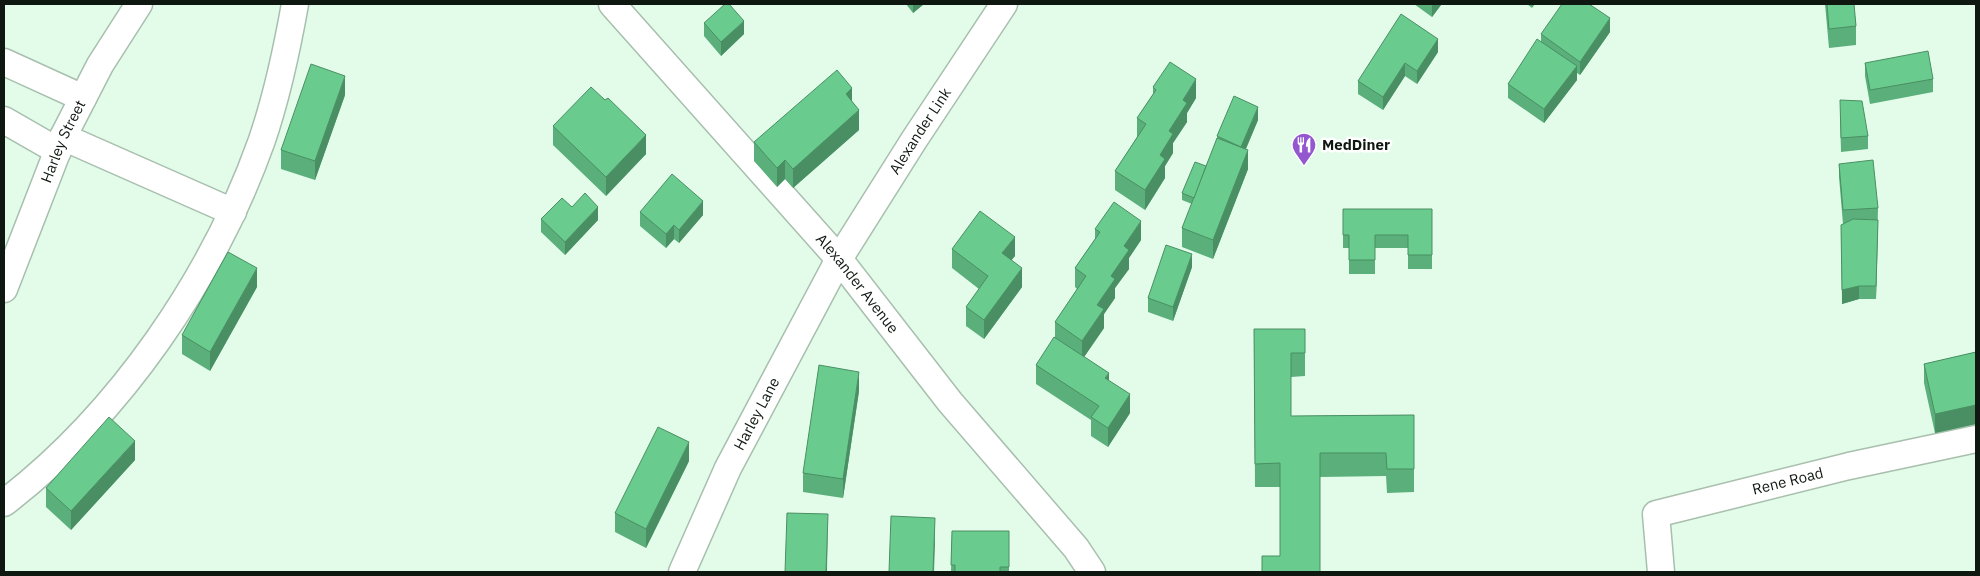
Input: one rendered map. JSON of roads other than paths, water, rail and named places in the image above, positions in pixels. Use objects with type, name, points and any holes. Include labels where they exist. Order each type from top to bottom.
[{"type":"street","name":"Harley Street","points":[[4,289],[61,144],[100,65],[139,4]]},
{"type":"street","points":[[4,503],[62,455],[110,402],[149,352],[195,282],[233,212],[262,139],[286,51],[295,4]]},
{"type":"street","name":"Alexander Avenue","points":[[612,4],[839,259],[950,402],[1076,548],[1092,572]]},
{"type":"street","name":"Alexander Link","points":[[839,259],[914,140],[1004,4]]},
{"type":"street","points":[[4,62],[83,98]]},
{"type":"street","points":[[4,120],[233,212]]},
{"type":"street","name":"Harley Lane","points":[[682,572],[728,468],[839,259]]},
{"type":"street","name":"Rene Road","points":[[1660,572],[1656,514],[1849,466],[1976,438]]},
{"type":"place","name":"MedDiner","points":[[1304,166]]}]
